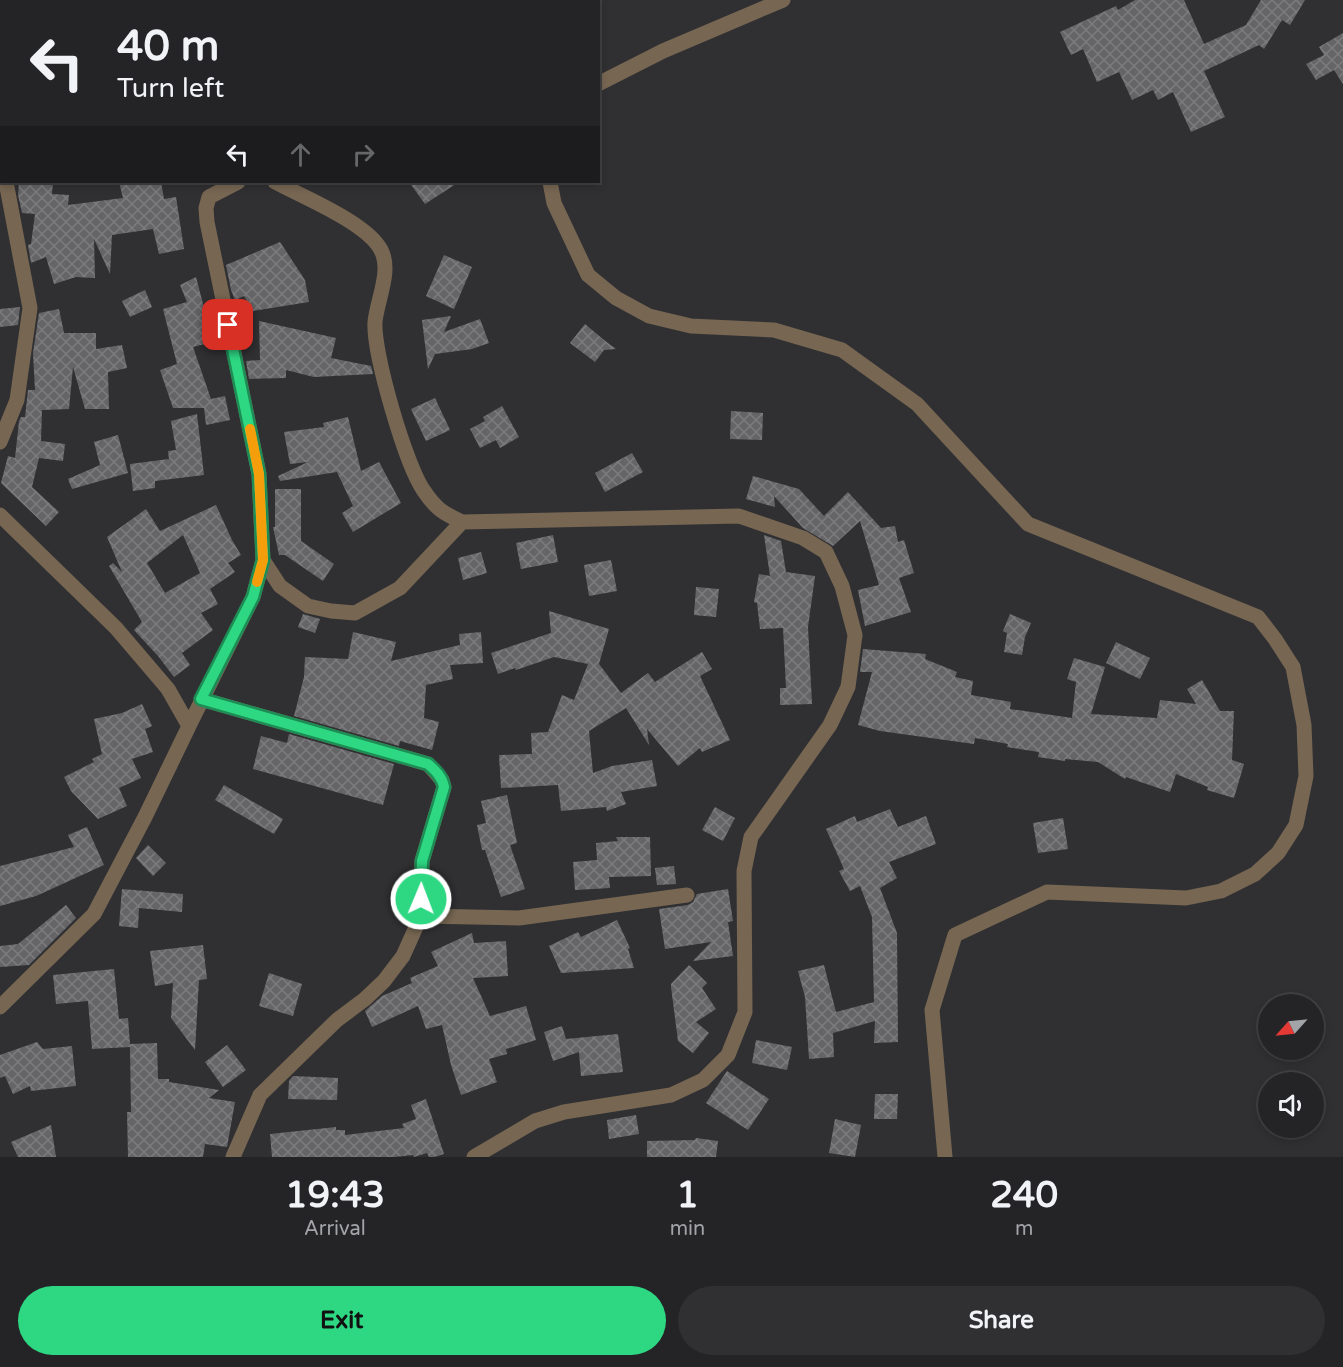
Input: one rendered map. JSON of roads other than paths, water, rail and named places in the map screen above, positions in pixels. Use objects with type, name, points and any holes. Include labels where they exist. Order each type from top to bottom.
[{"type":"street","points":[[600,83],[663,51],[783,0]]},
{"type":"street","points":[[0,442],[17,400],[30,308],[6,183]]},
{"type":"street","points":[[0,1007],[94,914],[145,817],[253,597],[263,560],[259,474],[206,208],[209,197],[236,183]]},
{"type":"street","points":[[277,183],[364,230],[382,251],[385,270],[375,322],[377,352],[402,442],[422,490],[440,512],[462,522],[739,516],[803,538],[826,552],[842,586],[855,634],[848,687],[830,725],[751,837],[744,871],[745,1012],[728,1055],[703,1080],[670,1095],[564,1112],[535,1121],[474,1157]]},
{"type":"street","points":[[550,183],[554,203],[588,275],[616,298],[649,316],[691,327],[774,330],[842,350],[917,404],[1028,524],[1258,618],[1293,667],[1304,725],[1306,776],[1296,825],[1278,853],[1255,874],[1221,891],[1186,898],[1047,892],[955,935],[932,1010],[945,1157]]},
{"type":"street","points":[[0,515],[116,628],[168,688],[189,726]]},
{"type":"street","points":[[263,560],[280,586],[308,606],[355,613],[400,588],[462,522]]},
{"type":"street","points":[[201,699],[428,764],[436,771],[444,787],[422,861],[421,916],[403,956],[384,981],[337,1020],[260,1095],[232,1157]]},
{"type":"street","points":[[421,916],[519,918],[687,895]]}]
